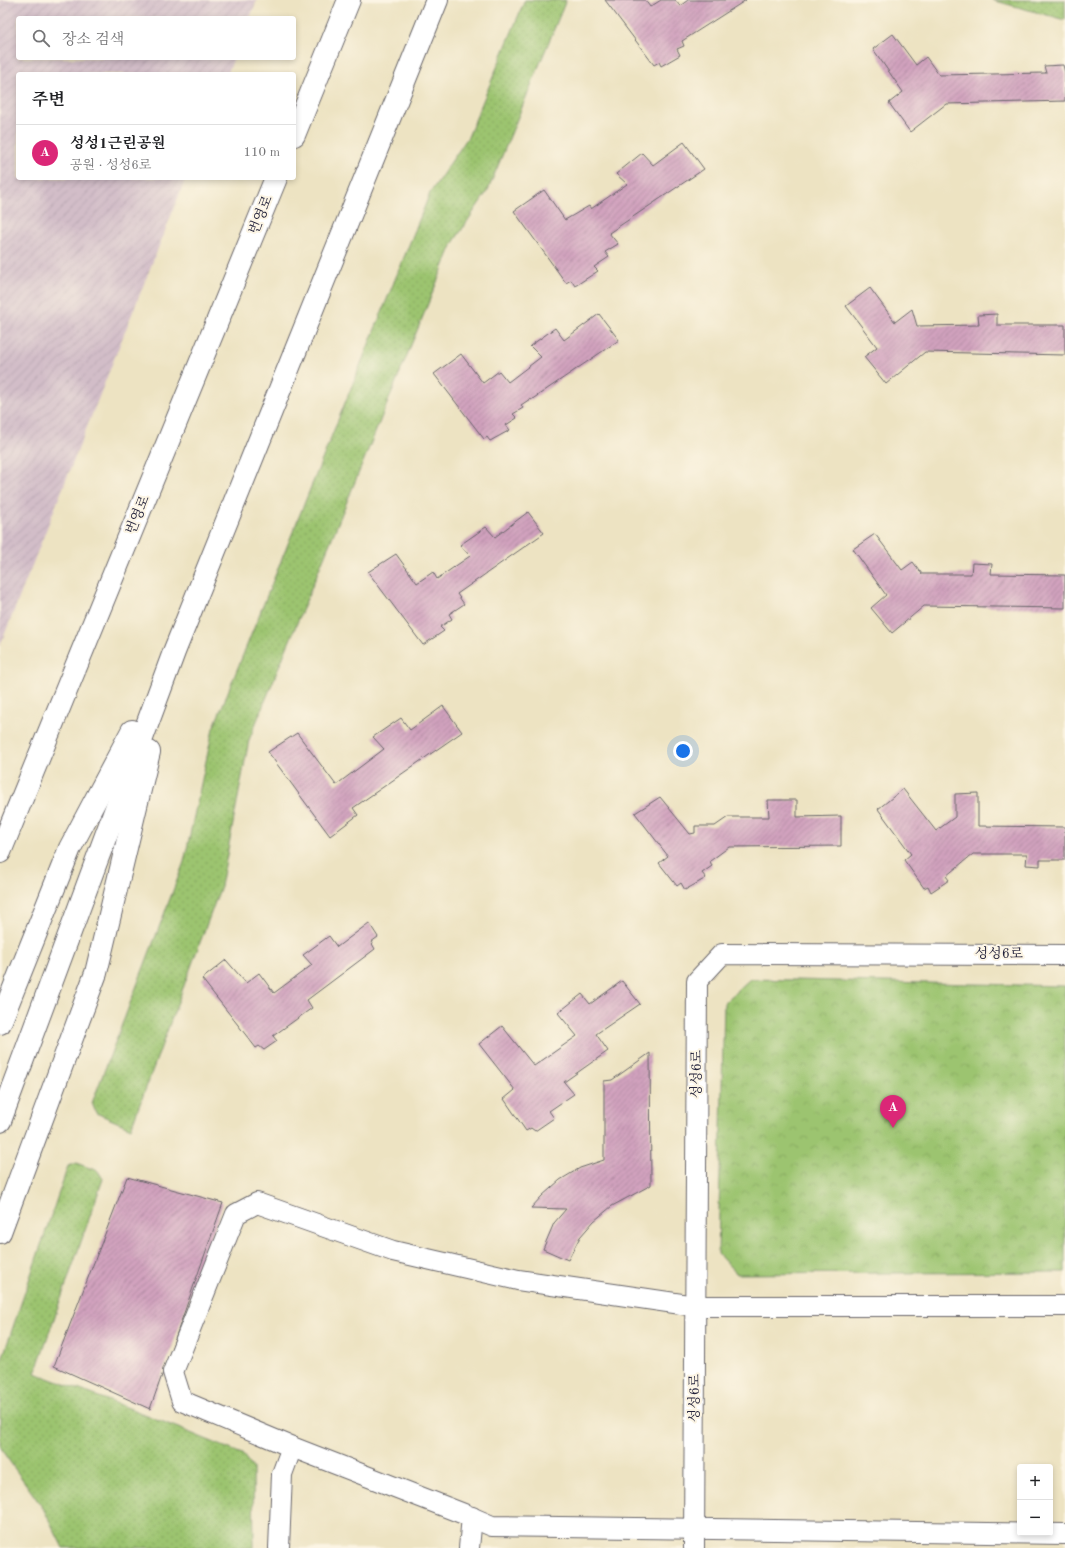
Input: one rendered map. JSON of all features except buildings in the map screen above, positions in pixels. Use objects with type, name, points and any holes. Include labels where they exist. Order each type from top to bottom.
[{"type":"main road","points":[[296,130],[349,0]]},
{"type":"main road","points":[[0,1121],[174,652],[437,0]]},
{"type":"main road","name":"번영로","points":[[0,852],[275,180]]},
{"type":"main road","points":[[0,1022],[70,848],[174,652]]},
{"type":"main road","points":[[0,1232],[96,973],[174,652]]},
{"type":"street","name":"성성6로","points":[[694,1548],[697,981],[722,954],[1065,954]]},
{"type":"street","points":[[1065,1306],[695,1306],[518,1280],[393,1252],[257,1203],[236,1214],[173,1372],[182,1401],[292,1447],[492,1526],[1065,1534]]},
{"type":"street","points":[[279,1548],[282,1474],[292,1447]]},
{"type":"street","points":[[469,1548],[472,1518]]},
{"type":"shaded area","points":[[0,0],[257,0],[251,16],[16,16],[16,60],[233,60],[228,72],[16,72],[16,180],[185,180],[0,646]]},
{"type":"green space","points":[[525,0],[566,0],[488,190],[453,243],[249,740],[221,886],[131,1128],[96,1113],[92,1103],[184,862],[213,729],[430,193],[468,137]]},
{"type":"green space","points":[[992,0],[1065,0],[1065,20]]},
{"type":"green space","points":[[750,979],[1065,986],[1065,1272],[737,1274],[718,1254],[724,1003]]},
{"type":"green space","points":[[76,1163],[98,1171],[103,1179],[35,1373],[134,1410],[242,1454],[253,1468],[254,1548],[63,1548],[43,1508],[0,1448],[0,1365],[68,1166]]},
{"type":"place","name":"성성1근린공원","points":[[893,1128]]}]
